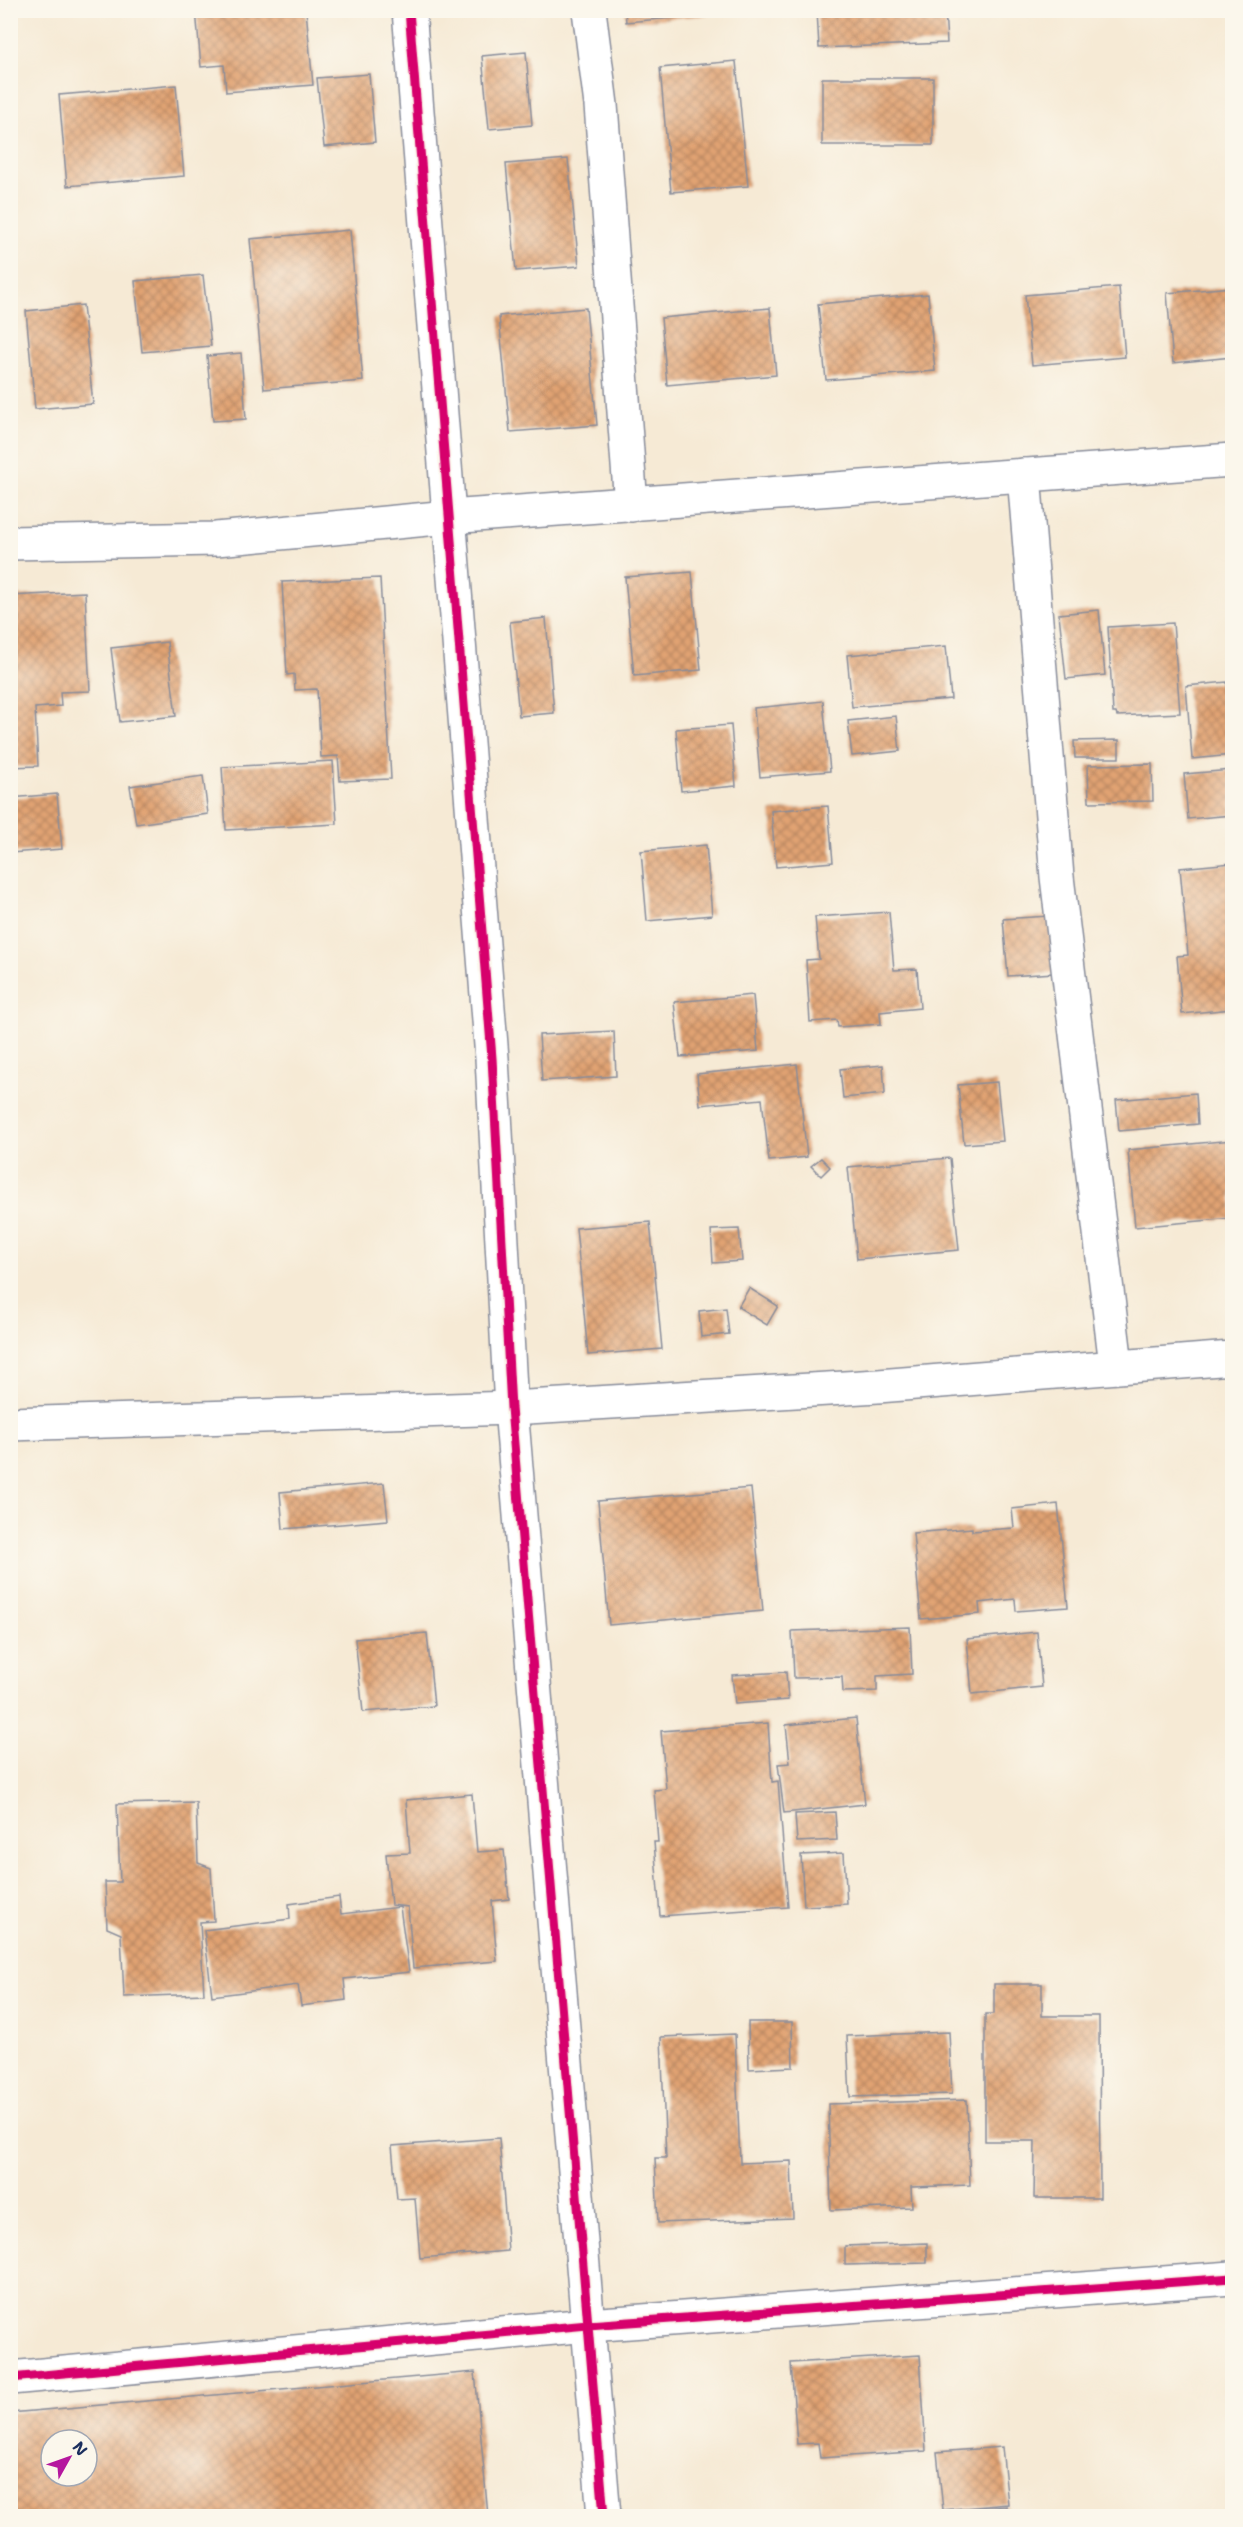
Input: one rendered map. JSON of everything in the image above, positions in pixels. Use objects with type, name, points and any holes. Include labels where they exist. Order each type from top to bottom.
[{"type":"street","points":[[409,10],[492,1058],[511,1408],[604,2517]]},
{"type":"street","points":[[589,10],[601,105],[631,505]]},
{"type":"street","points":[[10,543],[216,539],[448,517],[1233,460]]},
{"type":"street","points":[[1024,475],[1057,877],[1116,1365]]},
{"type":"street","points":[[10,1424],[511,1408],[878,1386],[1116,1365],[1233,1358]]},
{"type":"street","points":[[10,2378],[588,2325],[1233,2278]]},
{"type":"building","points":[[196,10],[306,10],[313,85],[226,92],[224,65],[201,67]]},
{"type":"building","points":[[625,10],[706,10],[707,15],[626,22]]},
{"type":"building","points":[[817,10],[945,10],[947,43],[819,48]]},
{"type":"building","points":[[526,52],[532,125],[489,129],[482,56]]},
{"type":"building","points":[[736,61],[748,186],[671,192],[660,68]]},
{"type":"building","points":[[369,74],[375,142],[324,147],[317,78]]},
{"type":"building","points":[[822,78],[933,78],[933,145],[822,145]]},
{"type":"building","points":[[176,85],[184,176],[67,186],[59,95]]},
{"type":"building","points":[[568,159],[579,266],[516,271],[506,164]]},
{"type":"building","points":[[350,230],[363,381],[264,389],[250,239]]},
{"type":"building","points":[[203,275],[211,346],[142,352],[135,281]]},
{"type":"building","points":[[1119,287],[1125,357],[1032,365],[1025,295]]},
{"type":"building","points":[[1232,287],[1232,357],[1173,363],[1167,293]]},
{"type":"building","points":[[928,294],[935,371],[826,380],[818,304]]},
{"type":"building","points":[[83,305],[93,404],[35,409],[26,311]]},
{"type":"building","points":[[586,308],[597,425],[510,432],[499,316]]},
{"type":"building","points":[[770,308],[776,375],[667,385],[661,318]]},
{"type":"building","points":[[241,353],[246,419],[213,421],[207,356]]},
{"type":"building","points":[[692,572],[701,670],[634,676],[625,577]]},
{"type":"building","points":[[380,578],[391,779],[340,781],[338,756],[321,757],[317,689],[295,690],[294,674],[287,675],[282,582]]},
{"type":"building","points":[[85,592],[90,691],[60,692],[61,706],[35,708],[38,766],[10,767],[10,596]]},
{"type":"building","points":[[1099,610],[1105,675],[1066,679],[1059,614]]},
{"type":"building","points":[[546,618],[554,713],[519,716],[510,622]]},
{"type":"building","points":[[1173,623],[1180,713],[1117,716],[1113,713],[1108,627]]},
{"type":"building","points":[[167,642],[176,716],[120,722],[111,648]]},
{"type":"building","points":[[946,646],[951,699],[852,707],[847,655]]},
{"type":"building","points":[[1227,682],[1232,755],[1192,759],[1186,686]]},
{"type":"building","points":[[823,701],[830,771],[760,777],[754,708]]},
{"type":"building","points":[[896,716],[900,751],[852,756],[848,721]]},
{"type":"building","points":[[731,725],[736,786],[681,791],[676,729]]},
{"type":"building","points":[[1119,740],[1119,758],[1075,758],[1074,741]]},
{"type":"building","points":[[333,761],[337,824],[226,830],[222,767]]},
{"type":"building","points":[[1152,764],[1153,801],[1089,802],[1088,765]]},
{"type":"building","points":[[1232,770],[1232,815],[1188,819],[1184,774]]},
{"type":"building","points":[[203,776],[208,814],[136,824],[130,786]]},
{"type":"building","points":[[57,794],[62,849],[10,853],[10,798]]},
{"type":"building","points":[[828,806],[833,862],[776,867],[771,811]]},
{"type":"building","points":[[706,845],[712,915],[647,921],[641,851]]},
{"type":"building","points":[[1232,863],[1232,1009],[1182,1014],[1177,956],[1188,955],[1180,868]]},
{"type":"building","points":[[889,912],[894,970],[917,969],[920,1008],[880,1012],[881,1024],[838,1027],[837,1020],[810,1022],[806,960],[819,959],[815,917]]},
{"type":"building","points":[[1049,916],[1054,973],[1008,976],[1003,919]]},
{"type":"building","points":[[753,995],[758,1051],[680,1057],[674,1002]]},
{"type":"building","points":[[614,1031],[616,1076],[542,1081],[539,1035]]},
{"type":"building","points":[[797,1064],[807,1157],[769,1161],[762,1099],[700,1105],[697,1074]]},
{"type":"building","points":[[883,1065],[885,1094],[843,1098],[840,1069]]},
{"type":"building","points":[[997,1082],[1003,1141],[964,1144],[958,1085]]},
{"type":"building","points":[[1196,1093],[1198,1124],[1119,1131],[1116,1100]]},
{"type":"building","points":[[1232,1140],[1232,1218],[1135,1227],[1128,1150]]},
{"type":"building","points":[[821,1158],[830,1167],[821,1176],[811,1166]]},
{"type":"building","points":[[950,1158],[959,1250],[857,1259],[848,1167]]},
{"type":"building","points":[[650,1222],[662,1349],[588,1355],[576,1228]]},
{"type":"building","points":[[739,1229],[742,1261],[713,1263],[711,1230]]},
{"type":"building","points":[[749,1288],[778,1306],[767,1325],[738,1307]]},
{"type":"building","points":[[726,1308],[729,1334],[701,1337],[699,1311]]},
{"type":"building","points":[[384,1483],[388,1520],[283,1529],[280,1492]]},
{"type":"building","points":[[751,1488],[763,1611],[609,1625],[598,1501]]},
{"type":"building","points":[[1058,1504],[1068,1607],[1016,1611],[1015,1599],[979,1603],[980,1614],[921,1619],[913,1533],[972,1528],[972,1531],[1014,1528],[1012,1509]]},
{"type":"building","points":[[910,1627],[912,1674],[877,1676],[877,1691],[843,1692],[842,1677],[794,1678],[792,1631]]},
{"type":"building","points":[[1037,1632],[1042,1687],[972,1694],[967,1639]]},
{"type":"building","points":[[427,1633],[434,1706],[363,1712],[355,1639]]},
{"type":"building","points":[[786,1672],[788,1700],[735,1704],[732,1675]]},
{"type":"building","points":[[856,1718],[865,1804],[784,1813],[778,1764],[790,1763],[786,1725]]},
{"type":"building","points":[[768,1723],[772,1782],[778,1781],[788,1907],[660,1916],[654,1842],[658,1842],[654,1790],[666,1789],[661,1731]]},
{"type":"building","points":[[472,1794],[477,1852],[504,1850],[509,1899],[492,1901],[497,1961],[413,1968],[408,1907],[391,1905],[386,1854],[410,1853],[406,1800]]},
{"type":"building","points":[[196,1802],[198,1863],[211,1868],[214,1921],[200,1922],[204,1994],[124,1997],[121,1934],[107,1928],[105,1882],[120,1882],[117,1804]]},
{"type":"building","points":[[835,1812],[837,1840],[797,1842],[795,1814]]},
{"type":"building","points":[[844,1853],[847,1904],[804,1906],[801,1855]]},
{"type":"building","points":[[339,1897],[341,1914],[400,1907],[409,1972],[344,1979],[346,2000],[301,2006],[298,1985],[212,1996],[204,1930],[290,1919],[289,1904]]},
{"type":"building","points":[[994,1984],[1042,1984],[1042,2016],[1099,2016],[1100,2198],[1034,2198],[1035,2141],[985,2141],[985,2014],[994,2014]]},
{"type":"building","points":[[748,2022],[792,2022],[793,2067],[749,2069]]},
{"type":"building","points":[[949,2032],[952,2094],[850,2097],[847,2036]]},
{"type":"building","points":[[735,2034],[740,2163],[791,2161],[793,2218],[658,2223],[655,2158],[666,2158],[661,2037]]},
{"type":"building","points":[[967,2100],[970,2185],[911,2187],[912,2207],[831,2210],[828,2104]]},
{"type":"building","points":[[499,2138],[508,2251],[420,2258],[415,2198],[397,2199],[392,2146]]},
{"type":"building","points":[[927,2243],[927,2263],[845,2265],[845,2246]]},
{"type":"building","points":[[920,2355],[926,2451],[820,2458],[818,2443],[797,2444],[791,2363]]},
{"type":"building","points":[[475,2372],[488,2516],[10,2516],[10,2413]]},
{"type":"building","points":[[1002,2447],[1008,2504],[943,2510],[937,2452]]},
{"type":"building","points":[[1007,2506],[1008,2516],[941,2516],[941,2512]]},
{"type":"cycle path","points":[[409,10],[492,1058],[511,1408],[604,2516]]},
{"type":"cycle path","points":[[10,2378],[588,2325],[1232,2278]]}]
